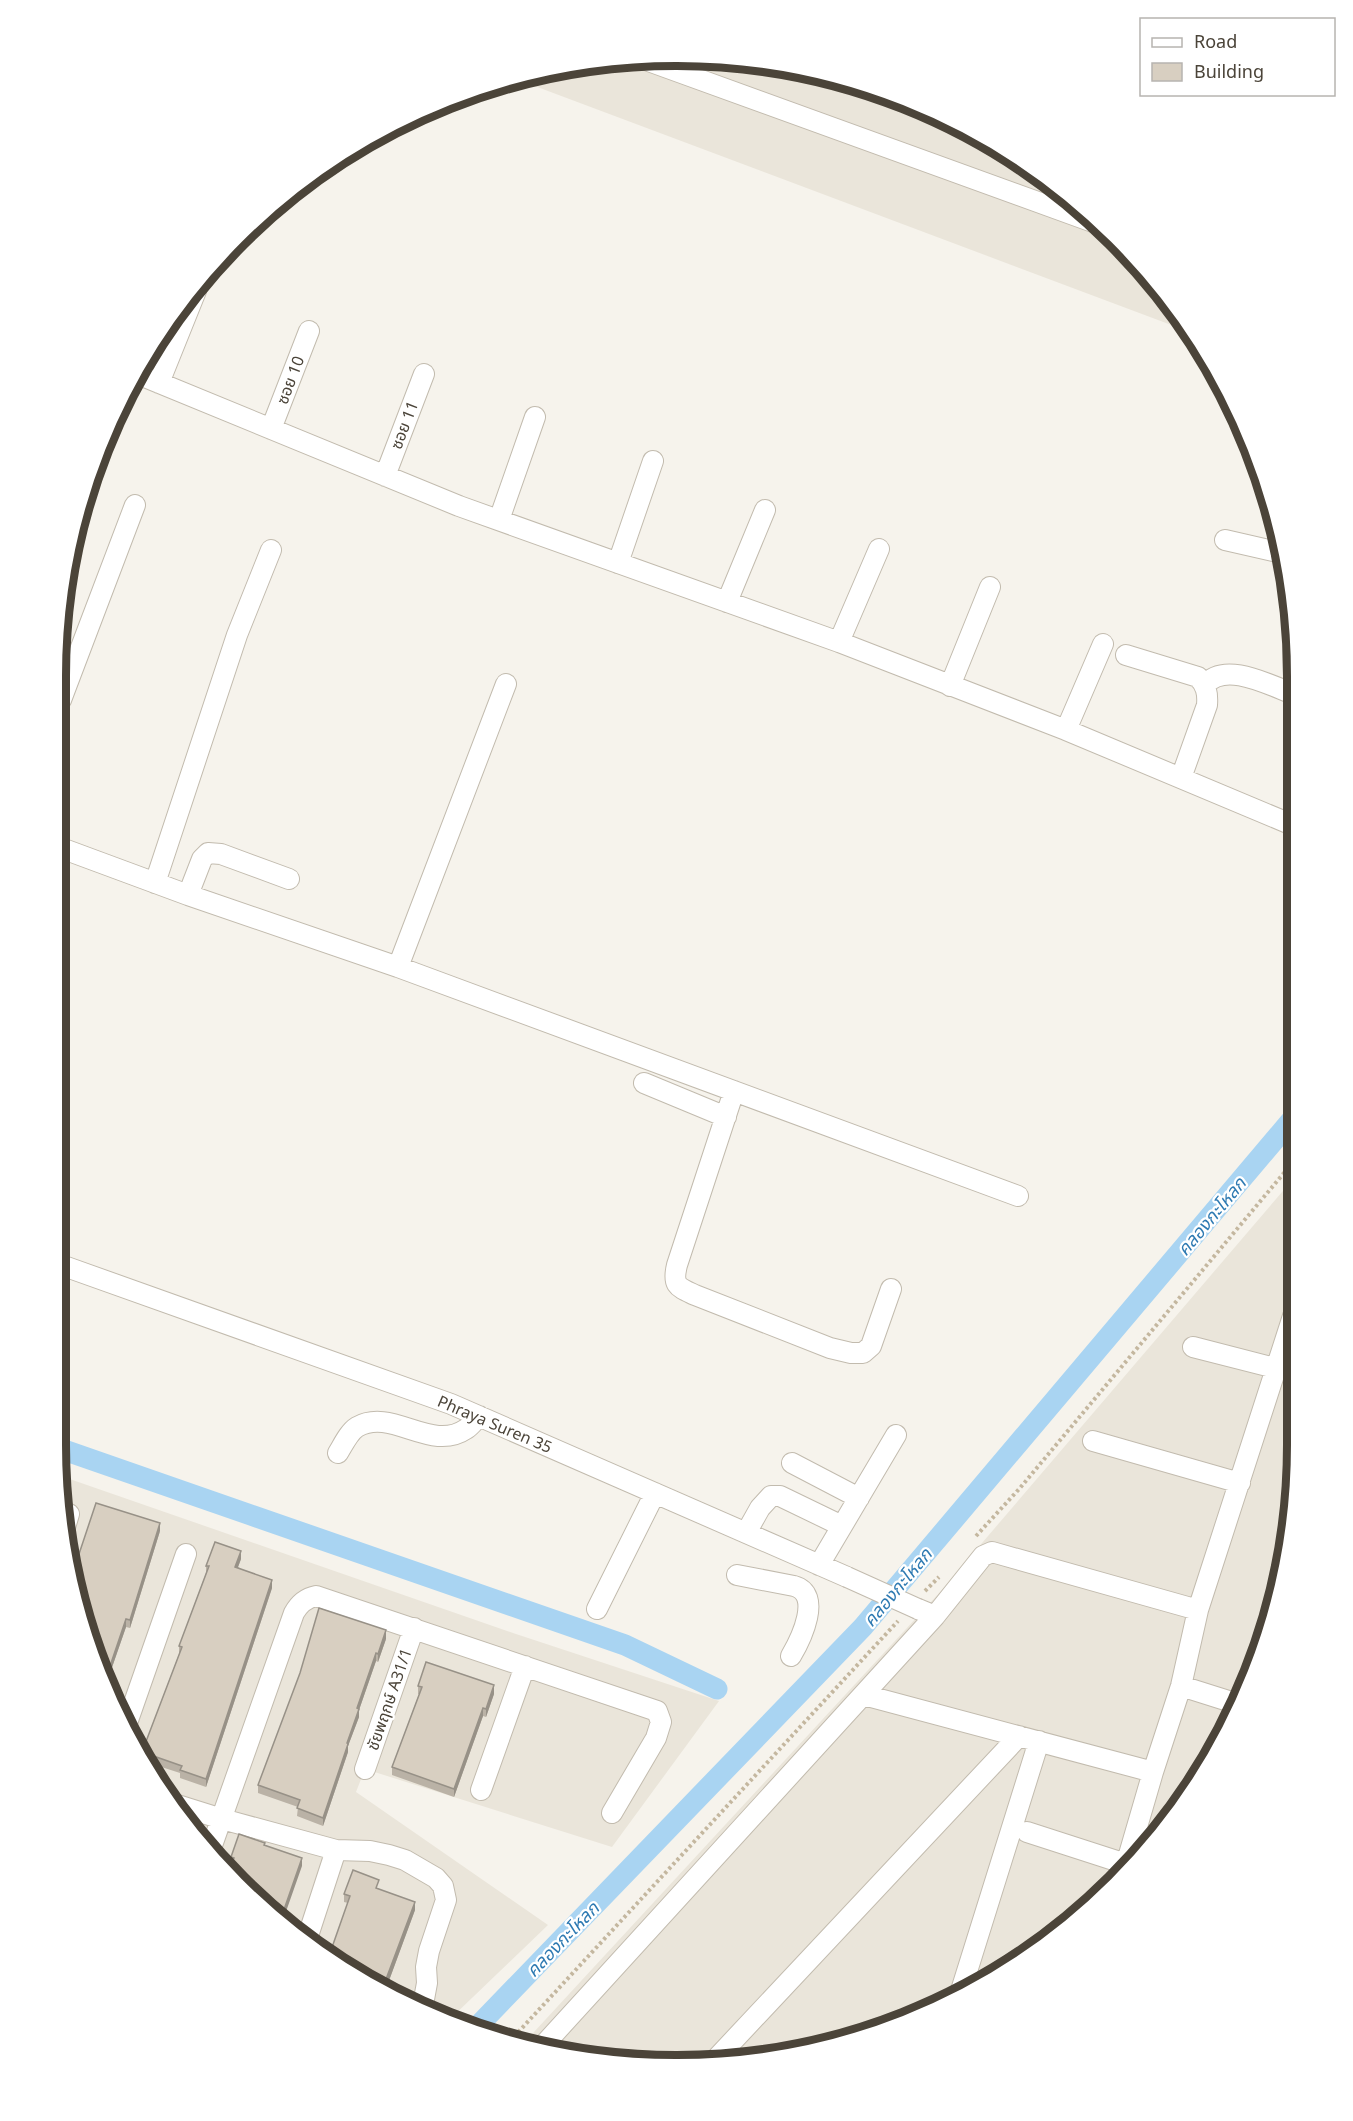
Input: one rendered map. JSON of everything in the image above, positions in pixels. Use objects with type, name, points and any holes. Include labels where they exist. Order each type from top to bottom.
[{"type":"street","points":[[663,66],[1077,216]]},
{"type":"street","points":[[159,383],[187,313]]},
{"type":"street","name":"ซอย 10","points":[[271,429],[309,331]]},
{"type":"street","name":"ซอย 11","points":[[385,476],[423,374]]},
{"type":"street","points":[[145,377],[385,476],[499,520],[839,642],[1066,730],[1287,822]]},
{"type":"street","points":[[499,520],[535,417]]},
{"type":"street","points":[[618,563],[653,461]]},
{"type":"street","points":[[66,687],[135,505]]},
{"type":"street","points":[[728,602],[765,510]]},
{"type":"street","points":[[1225,540],[1274,551]]},
{"type":"street","points":[[839,642],[879,549]]},
{"type":"street","points":[[154,883],[237,635],[271,550]]},
{"type":"street","points":[[950,686],[990,586]]},
{"type":"street","points":[[1066,730],[1103,644]]},
{"type":"street","points":[[1126,655],[1198,676],[1205,685],[1208,695],[1207,705],[1181,778]]},
{"type":"street","points":[[1205,685],[1218,675],[1233,673],[1287,692]]},
{"type":"street","points":[[398,967],[506,684]]},
{"type":"street","points":[[66,850],[188,895],[398,967],[1018,1196]]},
{"type":"street","points":[[188,895],[202,859],[208,853],[221,854],[289,879]]},
{"type":"street","points":[[644,1083],[726,1117]]},
{"type":"street","points":[[734,1091],[676,1265],[674,1278],[678,1287],[830,1348],[851,1353],[863,1353],[871,1346],[891,1289]]},
{"type":"street","name":"Phraya Suren 35","points":[[66,1267],[479,1416],[927,1613]]},
{"type":"street","points":[[1130,1853],[1181,1686],[1198,1610],[1287,1333]]},
{"type":"street","points":[[1193,1347],[1275,1368]]},
{"type":"street","points":[[338,1453],[355,1428],[366,1423],[381,1422],[440,1437],[452,1436],[466,1429],[479,1416]]},
{"type":"street","points":[[794,1586],[842,1526],[896,1435]]},
{"type":"street","points":[[1093,1441],[1240,1484]]},
{"type":"street","points":[[792,1463],[859,1498]]},
{"type":"street","points":[[597,1609],[654,1493]]},
{"type":"street","points":[[746,1533],[760,1508],[771,1496],[780,1496],[842,1526]]},
{"type":"street","points":[[547,2041],[864,1695],[927,1613],[983,1556],[992,1552],[1198,1610]]},
{"type":"street","points":[[129,1716],[186,1554]]},
{"type":"street","points":[[737,1575],[799,1587],[806,1594],[808,1610],[802,1637],[791,1656]]},
{"type":"street","points":[[214,1842],[297,1607],[309,1597],[324,1598],[651,1708],[660,1716],[661,1722],[656,1738],[612,1813]]},
{"type":"street","name":"ชัยพฤกษ์ A31/1","points":[[365,1769],[414,1629]]},
{"type":"street","points":[[481,1790],[525,1666]]},
{"type":"street","points":[[1181,1686],[1230,1702]]},
{"type":"street","points":[[864,1695],[1153,1772]]},
{"type":"street","points":[[721,2053],[1019,1736]]},
{"type":"street","points":[[962,1984],[1039,1741]]},
{"type":"street","points":[[186,1808],[336,1850],[370,1851],[405,1860],[436,1878],[443,1886],[446,1900],[429,1951],[424,2000]]},
{"type":"street","points":[[1027,1832],[1117,1866]]},
{"type":"street","points":[[309,1932],[336,1850]]},
{"type":"shaded area","points":[[637,67],[716,67],[796,78],[873,98],[947,129],[1016,169],[1048,192],[1108,245],[1135,274],[1177,327],[530,84],[597,71]]},
{"type":"shaded area","points":[[1287,1186],[1286,1484],[1275,1564],[1255,1641],[1224,1715],[1184,1784],[1135,1847],[1079,1903],[1016,1952],[947,1992],[873,2023],[796,2043],[716,2054],[637,2054],[597,2050],[530,2037],[941,1591]]},
{"type":"shaded area","points":[[67,1478],[516,1634],[719,1701],[612,1847],[365,1769],[356,1792],[548,1925],[456,2014],[406,1992],[371,1973],[305,1929],[274,1903],[245,1876],[192,1816],[169,1784],[129,1715],[98,1641],[87,1603],[71,1524]]},
{"type":"building","points":[[96,1503],[160,1523],[130,1620],[126,1619],[109,1670],[87,1603],[77,1559]]},
{"type":"building","points":[[215,1542],[241,1551],[235,1567],[272,1580],[206,1779],[180,1770],[182,1766],[151,1755],[145,1744],[182,1647],[179,1646],[209,1566],[206,1566]]},
{"type":"building","points":[[319,1608],[386,1630],[357,1708],[359,1709],[323,1818],[297,1808],[300,1800],[258,1785],[300,1673]]},
{"type":"building","points":[[426,1662],[494,1685],[486,1709],[483,1708],[454,1789],[392,1767],[422,1687],[418,1686]]},
{"type":"building","points":[[239,1834],[302,1858],[284,1911],[245,1876],[232,1862],[234,1858],[231,1857]]},
{"type":"building","points":[[353,1870],[379,1880],[376,1888],[415,1902],[385,1981],[332,1948],[350,1896],[344,1894]]},
{"type":"waterway","name":"คลองกะโหลก","points":[[481,2023],[863,1627],[1287,1125]]},
{"type":"waterway","points":[[66,1451],[625,1645],[717,1689]]}]
